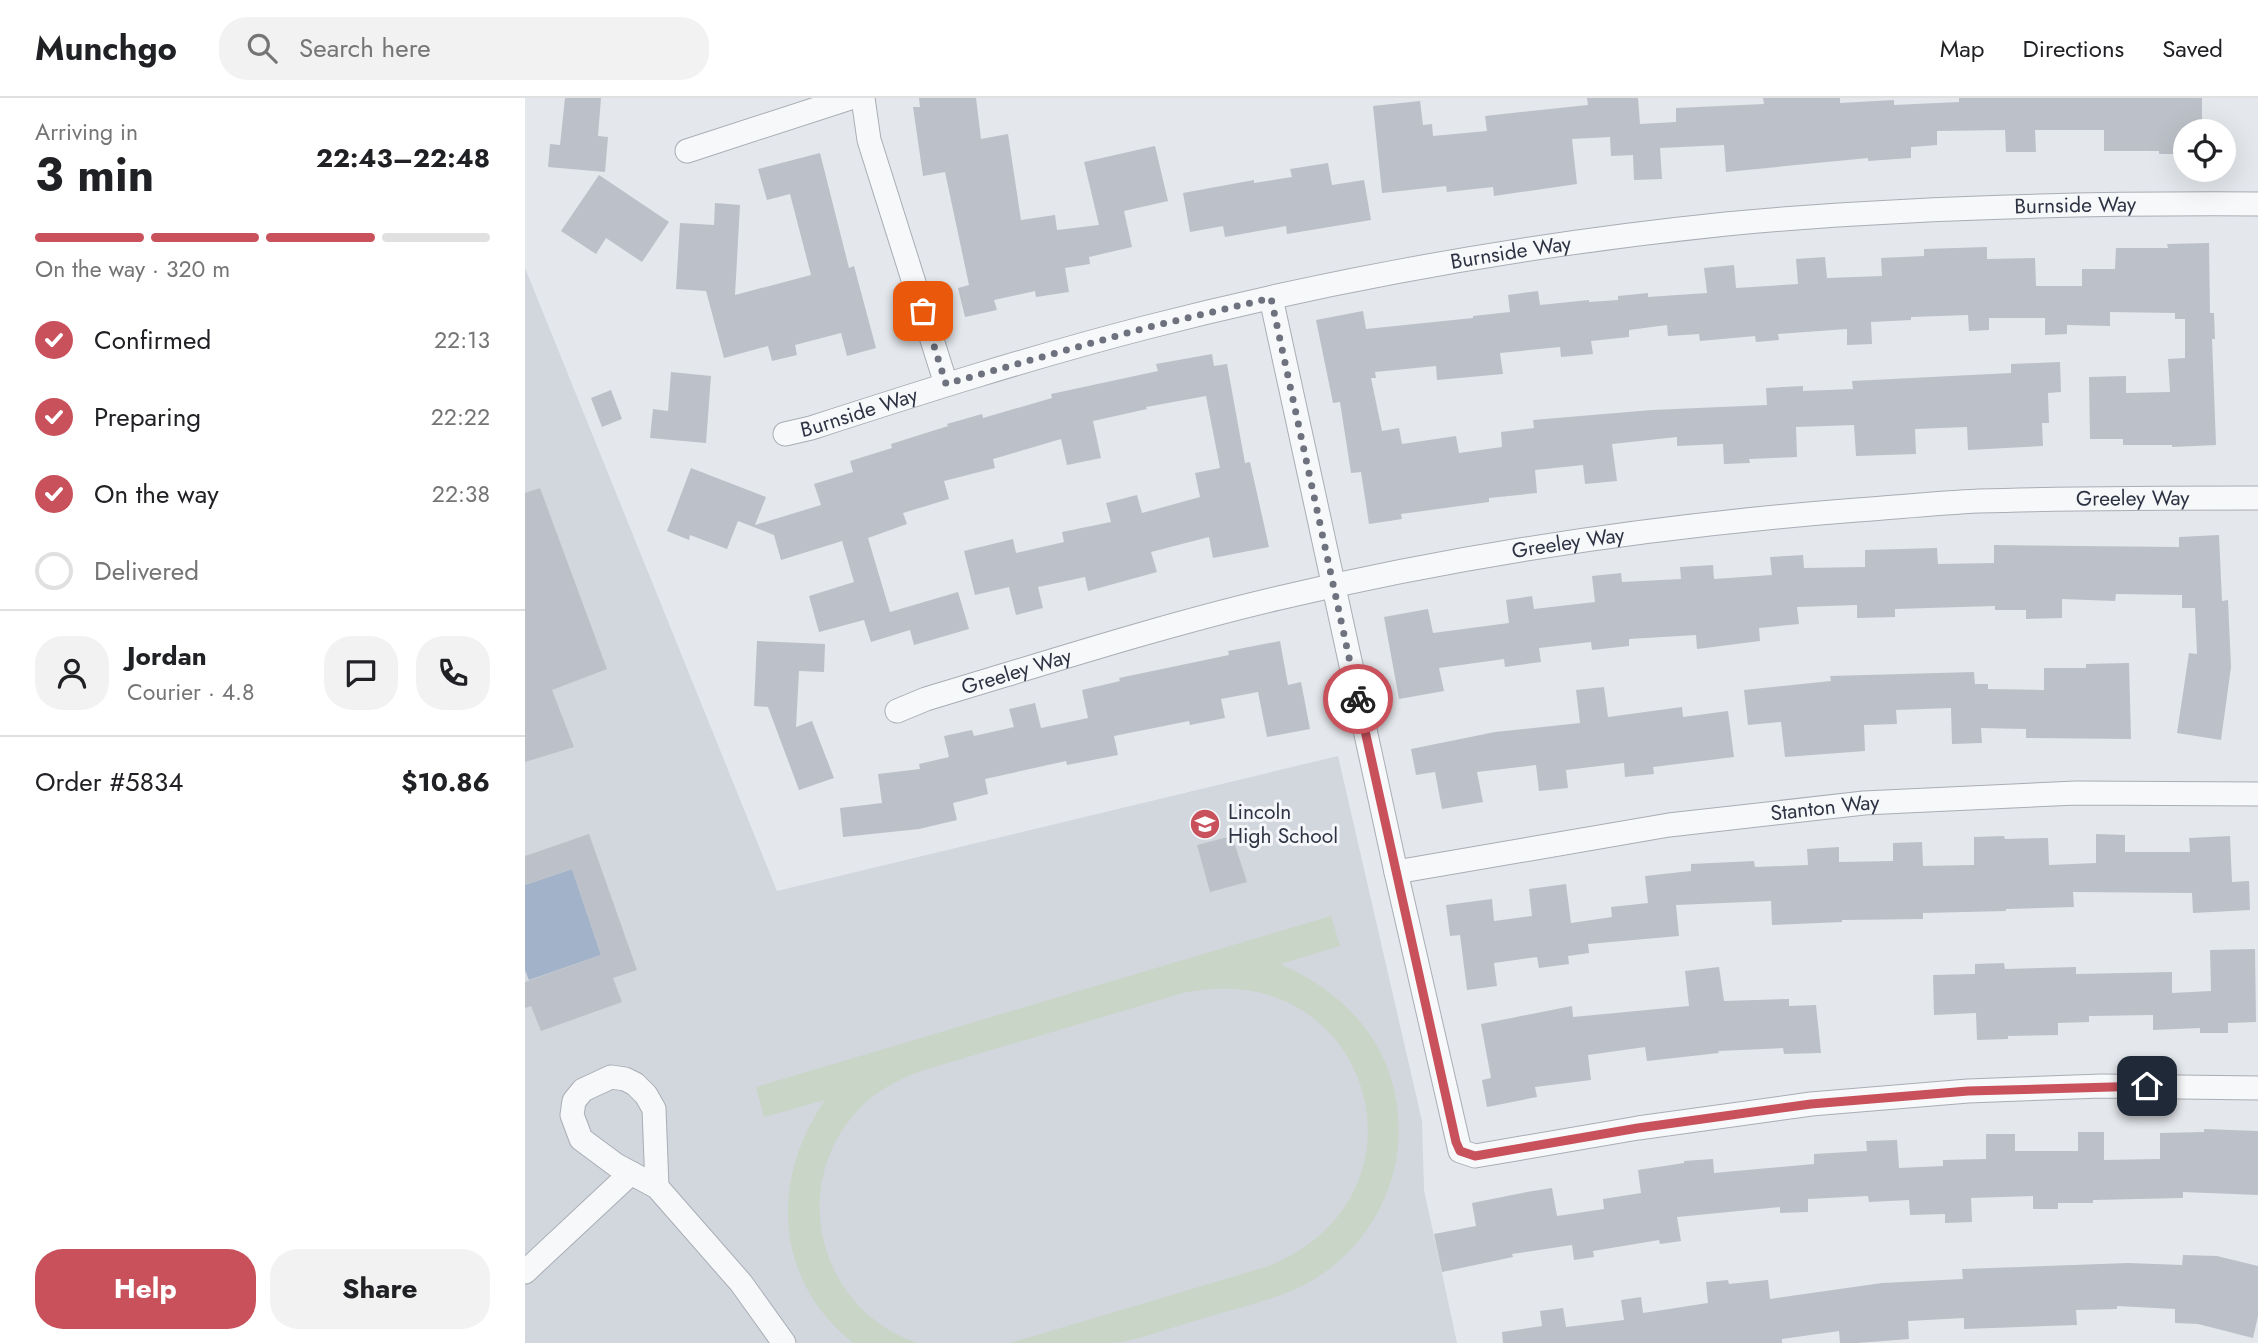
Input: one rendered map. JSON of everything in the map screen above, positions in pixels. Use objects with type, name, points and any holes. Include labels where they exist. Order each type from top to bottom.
[{"type":"street","points":[[687,151],[850,98]]},
{"type":"street","points":[[863,98],[869,140],[946,384]]},
{"type":"street","name":"Burnside Way","points":[[785,434],[946,384],[1145,328],[1271,298],[1517,253],[1727,224],[1934,209],[2091,203],[2258,204]]},
{"type":"street","points":[[1271,298],[1396,872],[1460,1151],[1475,1156],[1638,1128],[1811,1104],[1968,1091],[2258,1088]]},
{"type":"street","name":"Greeley Way","points":[[897,711],[926,699],[1187,622],[1333,586],[1560,544],[1761,517],[1976,501],[2143,497],[2258,498]]},
{"type":"street","name":"Stanton Way","points":[[1396,872],[1669,825],[1864,803],[2076,793],[2258,794]]},
{"type":"street","points":[[657,1187],[654,1109],[646,1095],[635,1084],[611,1077],[583,1090],[574,1101],[572,1115],[581,1139],[657,1187],[741,1283],[784,1343]]},
{"type":"street","points":[[525,1272],[631,1173]]},
{"type":"shaded area","name":"Lincoln High School","points":[[525,268],[777,891],[1338,756],[1422,1121],[1424,1190],[1457,1343],[525,1343]]},
{"type":"green space","points":[[1331,916],[1340,946],[1280,964],[1320,986],[1354,1015],[1368,1032],[1389,1071],[1399,1123],[1392,1179],[1382,1204],[1368,1229],[1329,1269],[1304,1285],[1281,1295],[1132,1340],[1108,1343],[1010,1343],[1266,1267],[1321,1234],[1355,1189],[1368,1139],[1362,1089],[1339,1044],[1300,1009],[1248,990],[1183,993],[921,1071],[887,1087],[865,1103],[836,1141],[823,1174],[820,1209],[824,1243],[837,1275],[856,1303],[883,1326],[917,1343],[853,1343],[827,1318],[808,1290],[795,1260],[789,1228],[789,1195],[795,1163],[807,1131],[825,1100],[764,1117],[756,1087]]},
{"type":"water","points":[[572,869],[601,955],[529,980],[525,970],[525,885]]},
{"type":"building","points":[[565,98],[601,98],[598,136],[608,137],[605,172],[548,167],[550,144],[560,145]]},
{"type":"building","points":[[919,98],[976,98],[981,139],[1008,134],[1021,220],[1055,215],[1057,230],[1099,225],[1084,162],[1155,146],[1168,201],[1124,211],[1132,247],[1089,257],[1090,264],[1065,268],[1069,292],[1036,297],[1035,291],[994,300],[997,310],[965,317],[958,288],[969,285],[945,172],[923,176],[913,107],[920,107]]},
{"type":"building","points":[[1587,98],[1638,98],[1640,124],[1676,122],[1676,108],[1764,104],[1763,98],[1840,98],[1840,103],[1894,100],[1894,105],[1959,102],[1959,98],[2202,98],[2202,119],[2173,119],[2173,154],[2159,154],[2159,151],[2104,151],[2104,130],[2035,130],[2036,152],[2006,152],[2005,130],[1937,131],[1937,145],[1911,147],[1911,158],[1868,161],[1868,158],[1726,172],[1724,145],[1660,148],[1662,179],[1634,180],[1633,155],[1611,156],[1610,137],[1572,139],[1577,184],[1494,196],[1493,187],[1447,192],[1446,186],[1382,193],[1373,106],[1420,101],[1423,125],[1432,124],[1433,136],[1487,131],[1485,116],[1588,105]]},
{"type":"building","points":[[820,153],[849,268],[854,266],[876,348],[847,356],[841,333],[795,345],[797,355],[772,361],[768,346],[724,358],[706,291],[676,289],[680,223],[714,225],[715,203],[740,205],[735,295],[811,275],[790,194],[767,200],[758,169]]},
{"type":"building","points":[[1328,163],[1332,185],[1364,180],[1371,220],[1287,234],[1286,226],[1225,237],[1223,226],[1190,232],[1183,193],[1254,180],[1254,183],[1292,177],[1290,169]]},
{"type":"building","points":[[599,175],[669,222],[642,262],[606,238],[596,254],[561,231]]},
{"type":"building","points":[[2209,243],[2210,313],[2214,313],[2215,339],[2212,339],[2216,445],[2123,445],[2123,439],[2090,439],[2089,377],[2126,376],[2126,393],[2170,392],[2168,359],[2185,358],[2185,319],[2175,319],[2175,313],[2110,312],[2110,326],[2067,325],[2067,334],[2045,335],[2045,318],[1989,318],[1989,330],[1969,331],[1968,315],[1911,317],[1911,320],[1871,322],[1872,344],[1847,345],[1847,329],[1778,334],[1779,340],[1756,342],[1755,336],[1700,341],[1699,334],[1668,336],[1667,325],[1629,330],[1629,337],[1591,341],[1593,354],[1561,357],[1560,347],[1500,353],[1503,374],[1437,380],[1436,366],[1375,372],[1376,378],[1371,378],[1382,431],[1399,428],[1402,444],[1456,436],[1459,453],[1502,447],[1501,432],[1534,428],[1533,420],[1652,410],[1767,405],[1766,388],[1803,386],[1803,391],[1853,389],[1852,381],[2011,373],[2011,364],[2060,362],[2061,392],[2048,393],[2049,423],[2042,423],[2043,446],[1968,450],[1967,427],[1915,429],[1916,454],[1856,456],[1854,425],[1796,427],[1797,457],[1749,459],[1750,463],[1724,464],[1723,444],[1677,446],[1677,437],[1612,444],[1617,481],[1585,484],[1583,465],[1535,470],[1537,493],[1489,498],[1489,502],[1401,514],[1402,519],[1369,524],[1361,472],[1351,473],[1340,402],[1333,403],[1316,320],[1363,311],[1366,329],[1473,318],[1510,312],[1508,295],[1538,291],[1540,305],[1618,300],[1618,296],[1648,293],[1648,297],[1707,293],[1704,268],[1734,265],[1736,288],[1798,284],[1796,259],[1825,257],[1827,278],[1882,276],[1881,258],[1924,256],[1924,249],[1987,247],[1987,259],[2035,258],[2036,286],[2082,286],[2082,269],[2115,269],[2116,248],[2168,248],[2167,244]]},
{"type":"building","points":[[1212,354],[1214,366],[1227,364],[1245,463],[1250,462],[1269,547],[1213,558],[1209,537],[1151,552],[1157,572],[1088,591],[1085,577],[1038,587],[1043,608],[1016,615],[1009,587],[975,595],[964,551],[1013,539],[1016,553],[1064,542],[1062,532],[1111,522],[1106,503],[1137,495],[1142,513],[1200,497],[1195,473],[1220,468],[1206,396],[1146,407],[1147,409],[1093,421],[1101,458],[1067,465],[1061,439],[993,459],[995,468],[944,481],[949,499],[903,513],[907,524],[868,538],[890,612],[958,592],[969,629],[914,645],[910,630],[871,642],[864,620],[819,632],[809,596],[854,582],[842,541],[781,560],[774,535],[738,521],[727,549],[690,535],[689,540],[667,531],[691,468],[766,497],[755,525],[821,505],[814,484],[853,472],[850,461],[892,448],[891,444],[982,414],[983,418],[1052,398],[1051,394],[1158,371],[1156,364]]},
{"type":"building","points":[[671,372],[711,376],[706,443],[650,438],[653,409],[668,411]]},
{"type":"building","points":[[611,390],[622,419],[602,427],[591,398]]},
{"type":"building","points":[[540,488],[607,669],[552,690],[574,747],[525,762],[525,493]]},
{"type":"building","points":[[2219,535],[2222,601],[2228,600],[2231,667],[2221,740],[2177,733],[2189,653],[2197,654],[2195,608],[2182,608],[2182,595],[2116,594],[2115,601],[2062,599],[2062,618],[2026,619],[2026,610],[1995,610],[1995,606],[1895,609],[1895,617],[1857,618],[1857,605],[1797,607],[1799,624],[1759,628],[1760,641],[1697,649],[1696,635],[1629,639],[1629,646],[1592,650],[1591,642],[1539,648],[1541,662],[1505,667],[1504,659],[1439,668],[1444,691],[1399,699],[1384,617],[1428,609],[1433,633],[1509,623],[1506,600],[1532,596],[1534,609],[1595,602],[1592,576],[1621,573],[1622,582],[1681,579],[1680,567],[1713,565],[1714,579],[1772,575],[1770,557],[1803,555],[1804,568],[1865,567],[1865,550],[1937,548],[1938,564],[1994,563],[1994,545],[2179,547],[2179,537]]},
{"type":"building","points":[[757,641],[825,644],[824,672],[799,671],[796,727],[812,721],[834,778],[799,790],[768,707],[754,706]]},
{"type":"building","points":[[1280,641],[1288,685],[1301,682],[1310,729],[1267,737],[1258,692],[1221,699],[1225,718],[1190,725],[1189,721],[1114,736],[1118,755],[1067,765],[1066,761],[985,779],[988,794],[953,803],[957,820],[919,829],[843,837],[840,808],[882,803],[878,774],[920,769],[919,764],[949,757],[944,736],[972,730],[974,736],[1014,727],[1009,709],[1035,703],[1041,728],[1088,718],[1082,690],[1120,681],[1119,678],[1229,655],[1228,651]]},
{"type":"building","points":[[2129,663],[2131,739],[2026,738],[2026,729],[1981,728],[1982,743],[1952,744],[1951,708],[1896,710],[1897,724],[1864,725],[1865,751],[1785,757],[1781,722],[1748,725],[1744,690],[1831,681],[1830,676],[1974,672],[1975,684],[1988,684],[1988,689],[2044,690],[2044,668],[2086,668],[2086,664]]},
{"type":"building","points":[[1604,687],[1608,717],[1682,707],[1683,717],[1728,711],[1734,757],[1653,767],[1654,774],[1625,777],[1624,763],[1566,770],[1568,788],[1539,791],[1536,765],[1477,772],[1483,802],[1442,809],[1435,772],[1416,775],[1411,749],[1495,732],[1580,723],[1576,690]]},
{"type":"building","points":[[589,834],[637,970],[613,978],[622,1002],[541,1031],[531,1006],[525,1008],[525,982],[601,955],[572,869],[525,885],[525,856]]},
{"type":"building","points":[[2096,834],[2125,835],[2125,852],[2190,852],[2189,838],[2230,836],[2232,882],[2249,881],[2250,910],[2193,913],[2192,893],[2073,892],[2074,907],[1923,913],[1923,919],[1842,920],[1772,925],[1771,901],[1676,905],[1679,936],[1588,944],[1589,953],[1568,956],[1569,964],[1539,968],[1537,957],[1494,963],[1497,986],[1467,990],[1460,935],[1450,936],[1446,905],[1492,899],[1494,921],[1532,916],[1529,889],[1566,884],[1571,923],[1612,917],[1611,907],[1648,903],[1645,876],[1691,871],[1691,864],[1754,861],[1755,867],[1808,865],[1807,849],[1839,847],[1839,862],[1893,861],[1893,843],[1922,842],[1923,866],[1974,865],[1974,837],[2004,836],[2005,839],[2048,838],[2049,865],[2096,863]]},
{"type":"building","points":[[1232,836],[1247,882],[1210,892],[1197,845]]},
{"type":"building","points":[[2255,949],[2256,1022],[2228,1023],[2228,1033],[2200,1033],[2200,1028],[2153,1030],[2153,1015],[2089,1016],[2089,1022],[2058,1023],[2058,1035],[1977,1040],[1976,1013],[1934,1015],[1933,975],[1975,974],[1975,964],[2004,963],[2005,969],[2076,967],[2076,974],[2172,972],[2172,993],[2211,991],[2210,950]]},
{"type":"building","points":[[1719,967],[1724,1001],[1789,999],[1789,1006],[1816,1005],[1821,1053],[1784,1054],[1783,1048],[1718,1051],[1719,1053],[1647,1061],[1645,1047],[1588,1055],[1591,1080],[1535,1087],[1537,1097],[1487,1107],[1482,1080],[1491,1078],[1481,1024],[1572,1006],[1573,1017],[1689,1006],[1685,971]]},
{"type":"building","points":[[2204,1129],[2258,1131],[2258,1195],[2183,1192],[2183,1198],[2058,1203],[2058,1209],[2033,1209],[2033,1196],[1971,1198],[1972,1222],[1945,1223],[1945,1214],[1910,1215],[1909,1200],[1869,1202],[1868,1196],[1808,1199],[1808,1212],[1780,1213],[1780,1207],[1677,1217],[1681,1241],[1660,1244],[1659,1240],[1593,1251],[1594,1257],[1574,1260],[1572,1245],[1512,1254],[1513,1257],[1442,1272],[1434,1234],[1476,1226],[1472,1203],[1552,1188],[1557,1216],[1604,1209],[1603,1199],[1641,1193],[1638,1170],[1684,1161],[1713,1159],[1714,1173],[1814,1164],[1814,1154],[1867,1151],[1866,1141],[1897,1140],[1899,1168],[1943,1166],[1943,1160],[1986,1159],[1986,1134],[2015,1134],[2015,1151],[2078,1151],[2078,1132],[2104,1132],[2104,1160],[2160,1159],[2160,1133],[2204,1132]]},
{"type":"building","points":[[2183,1255],[2217,1256],[2258,1266],[2258,1316],[2253,1338],[2198,1324],[2175,1323],[2175,1309],[2117,1306],[2117,1309],[2076,1310],[2077,1325],[1964,1329],[1964,1318],[1908,1321],[1909,1339],[1857,1343],[1840,1343],[1839,1331],[1782,1339],[1782,1343],[1503,1343],[1502,1332],[1542,1326],[1540,1311],[1563,1308],[1566,1327],[1624,1320],[1621,1300],[1641,1297],[1643,1313],[1708,1303],[1706,1282],[1728,1280],[1729,1284],[1768,1280],[1770,1299],[1882,1283],[1963,1279],[1962,1269],[2128,1263],[2182,1265]]},
{"type":"way so far","points":[[923,311],[946,384],[1145,328],[1271,298],[1358,699]]},
{"type":"place","name":"Lincoln High School","points":[[1205,824]]},
{"type":"route","points":[[1358,699],[1456,1142],[1460,1151],[1467,1155],[1475,1156],[1638,1128],[1811,1104],[1968,1091],[2147,1086]]}]
